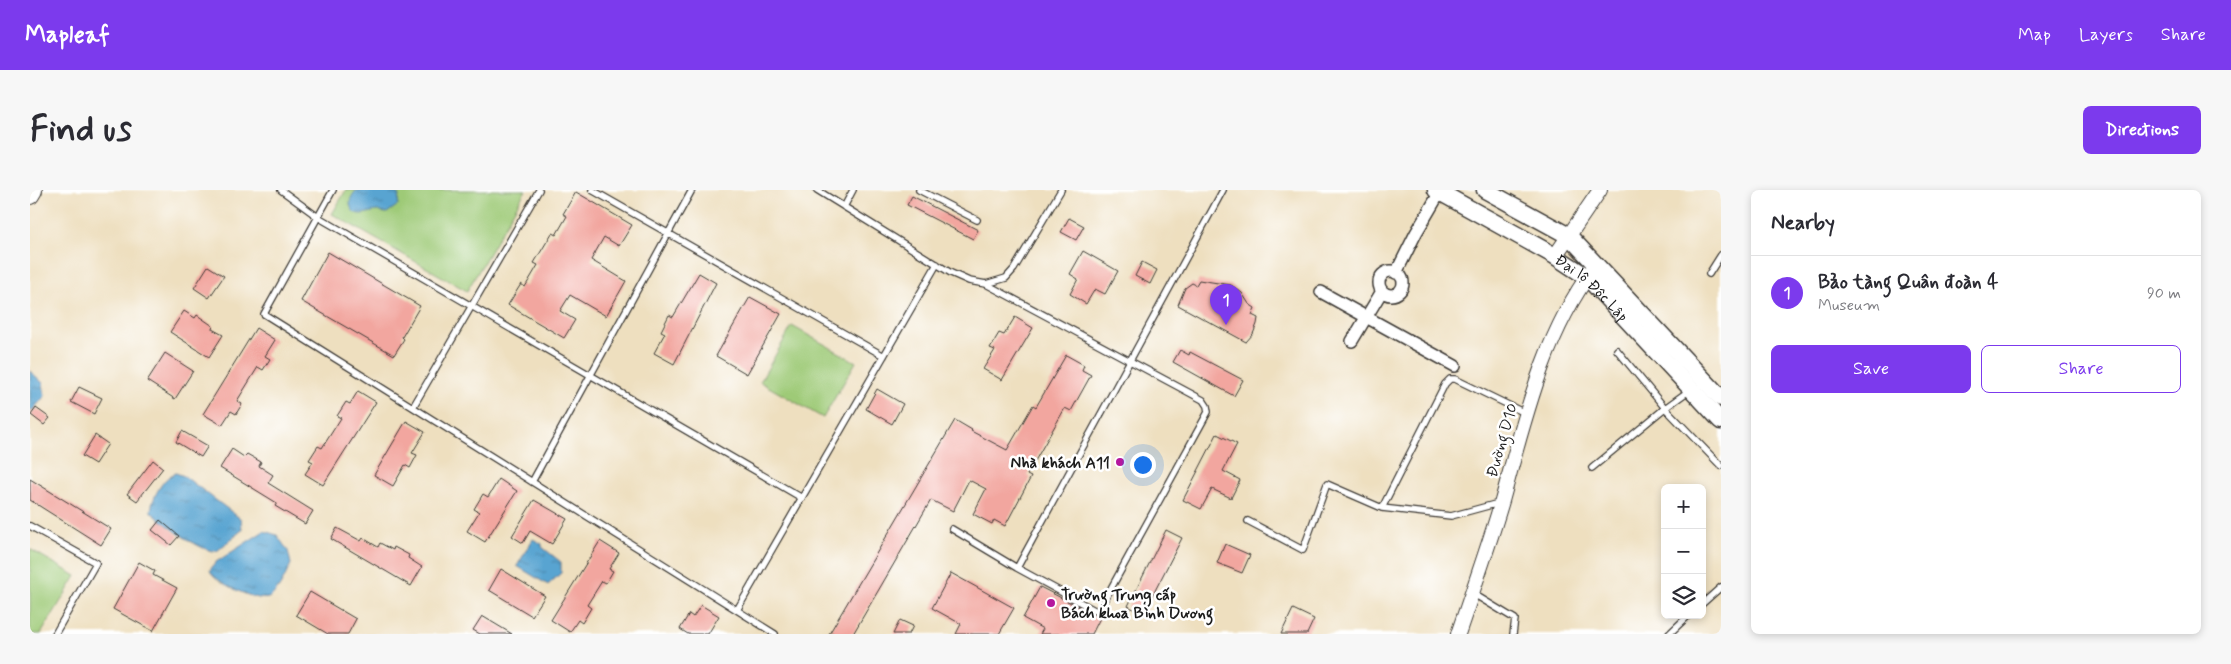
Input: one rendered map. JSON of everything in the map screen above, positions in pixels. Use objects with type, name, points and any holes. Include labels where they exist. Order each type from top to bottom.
[{"type":"main road","points":[[30,195],[33,190]]},
{"type":"main road","name":"Đại lộ Độc Lập","points":[[1486,190],[1569,236],[1592,270],[1691,389],[1721,421]]},
{"type":"main road","name":"Đại lộ Độc Lập","points":[[1438,191],[1555,256],[1592,270],[1721,398]]},
{"type":"street","points":[[1555,256],[1600,190]]},
{"type":"street","points":[[1396,273],[1438,191]]},
{"type":"street","name":"Đường D10","points":[[1458,634],[1502,502],[1525,413],[1559,328],[1592,270]]},
{"type":"street","points":[[1396,273],[1402,279],[1399,292],[1390,295],[1382,291],[1379,282],[1383,274],[1396,273]]},
{"type":"street","points":[[1352,341],[1382,291]]},
{"type":"street","points":[[1321,292],[1455,366]]},
{"type":"lane","points":[[282,190],[318,217],[802,498]]},
{"type":"lane","points":[[333,190],[264,314],[775,634]]},
{"type":"lane","points":[[413,407],[539,190]]},
{"type":"lane","points":[[592,190],[884,356]]},
{"type":"lane","points":[[532,482],[692,190]]},
{"type":"lane","points":[[817,190],[960,277],[986,284],[1203,400],[1207,406],[1206,415],[1098,612],[1017,568],[952,529]]},
{"type":"lane","points":[[844,207],[853,190]]},
{"type":"lane","points":[[919,190],[977,220]]},
{"type":"lane","points":[[986,284],[1000,281],[1014,269],[1061,190]]},
{"type":"lane","points":[[1017,568],[1224,190]]},
{"type":"lane","points":[[1709,274],[1721,255]]},
{"type":"lane","points":[[737,610],[937,264]]},
{"type":"lane","points":[[1617,350],[1665,408],[1721,466]]},
{"type":"lane","points":[[1382,508],[1445,384],[1450,379],[1455,379],[1525,413]]},
{"type":"lane","points":[[1592,468],[1691,389]]},
{"type":"lane","points":[[1248,521],[1303,550],[1327,484],[1382,508],[1451,516],[1502,502]]},
{"type":"lane","points":[[30,526],[96,563],[55,634]]},
{"type":"lane","points":[[1706,600],[1721,587]]},
{"type":"lane","points":[[1472,593],[1515,619],[1513,634]]},
{"type":"lane","points":[[1669,634],[1685,619]]},
{"type":"green space","points":[[346,190],[526,190],[467,291],[332,214]]},
{"type":"green space","points":[[792,326],[856,362],[823,418],[760,382]]},
{"type":"green space","points":[[30,549],[76,576],[41,634],[30,634]]},
{"type":"water","points":[[357,190],[393,190],[399,195],[398,205],[387,213],[378,211],[358,214],[352,209],[350,204],[352,196]]},
{"type":"water","points":[[30,371],[43,383],[45,396],[30,413]]},
{"type":"water","points":[[176,473],[184,476],[241,519],[242,530],[217,551],[202,547],[193,542],[173,530],[151,512],[153,501],[162,483]]},
{"type":"water","points":[[264,531],[277,535],[288,551],[291,564],[277,590],[265,599],[237,591],[219,580],[210,570],[216,562]]},
{"type":"water","points":[[533,539],[542,544],[542,547],[561,562],[561,573],[548,585],[517,566]]},
{"type":"building","points":[[576,192],[632,225],[619,246],[604,237],[591,260],[626,281],[606,316],[570,295],[560,311],[575,320],[564,338],[508,305],[521,284],[525,287],[538,265],[534,263],[552,233],[556,235],[567,216],[563,214]]},
{"type":"building","points":[[912,196],[978,230],[973,239],[907,205]]},
{"type":"building","points":[[1069,218],[1084,226],[1076,240],[1061,232]]},
{"type":"building","points":[[1083,251],[1118,271],[1105,294],[1095,289],[1086,304],[1070,294],[1078,279],[1070,274]]},
{"type":"building","points":[[328,252],[420,306],[394,355],[301,301]]},
{"type":"building","points":[[1142,262],[1157,270],[1150,284],[1135,276]]},
{"type":"building","points":[[208,266],[224,276],[209,298],[194,288]]},
{"type":"building","points":[[699,273],[716,283],[674,364],[654,353],[665,333],[661,331],[669,315],[673,317]]},
{"type":"building","points":[[1199,280],[1231,285],[1242,293],[1249,304],[1255,308],[1252,315],[1258,318],[1257,324],[1253,334],[1246,342],[1178,305],[1185,288],[1192,283],[1196,285]]},
{"type":"building","points":[[750,297],[781,314],[747,374],[716,356]]},
{"type":"building","points":[[184,311],[195,318],[197,315],[213,326],[212,329],[223,335],[209,357],[170,332]]},
{"type":"building","points":[[1015,317],[1033,328],[1002,380],[983,369],[995,350],[990,348],[999,333],[1004,335]]},
{"type":"building","points":[[256,328],[275,340],[265,356],[270,359],[263,370],[258,367],[237,401],[242,404],[236,414],[231,411],[222,425],[203,414]]},
{"type":"building","points":[[1180,350],[1189,355],[1190,352],[1243,380],[1234,396],[1173,362]]},
{"type":"building","points":[[165,353],[193,371],[175,399],[147,381]]},
{"type":"building","points":[[1066,355],[1084,365],[1082,370],[1091,375],[1071,411],[1065,408],[1027,475],[1031,477],[1005,526],[994,520],[992,524],[973,514],[986,489],[969,480],[953,511],[931,500],[853,634],[829,634],[955,420],[971,431],[1007,450],[1033,405],[1036,407]]},
{"type":"building","points":[[79,387],[102,398],[94,414],[71,402]]},
{"type":"building","points":[[877,389],[903,404],[892,424],[866,409]]},
{"type":"building","points":[[358,391],[376,402],[323,485],[305,474],[313,462],[309,460],[318,446],[322,448],[341,418],[337,416],[346,402],[350,404]]},
{"type":"building","points":[[36,408],[50,418],[44,425],[31,415]]},
{"type":"building","points":[[406,421],[425,432],[412,453],[417,455],[410,468],[405,465],[393,486],[374,475]]},
{"type":"building","points":[[182,431],[208,446],[201,457],[176,442]]},
{"type":"building","points":[[1217,434],[1237,444],[1223,471],[1240,480],[1231,498],[1212,489],[1201,509],[1183,500]]},
{"type":"building","points":[[95,435],[108,444],[95,464],[82,456]]},
{"type":"building","points":[[232,449],[244,457],[247,454],[261,462],[259,466],[273,475],[268,483],[313,511],[305,524],[275,506],[277,503],[220,468]]},
{"type":"building","points":[[153,460],[163,468],[137,501],[127,494]]},
{"type":"building","points":[[30,479],[111,529],[101,545],[30,500]]},
{"type":"building","points":[[499,479],[517,491],[485,542],[467,531],[479,512],[474,509],[483,494],[488,497]]},
{"type":"building","points":[[534,500],[567,519],[552,544],[530,531],[523,543],[512,536]]},
{"type":"building","points":[[160,520],[179,536],[171,545],[152,530]]},
{"type":"building","points":[[337,528],[361,541],[363,538],[378,547],[380,543],[393,550],[394,547],[409,555],[408,558],[422,567],[411,586],[331,539]]},
{"type":"building","points":[[1166,530],[1182,538],[1143,614],[1128,606]]},
{"type":"building","points":[[600,541],[619,553],[609,569],[613,571],[606,583],[602,581],[587,605],[591,608],[582,623],[578,620],[570,632],[551,620]]},
{"type":"building","points":[[1225,544],[1250,555],[1242,573],[1217,563]]},
{"type":"building","points":[[139,562],[155,571],[153,575],[177,588],[153,631],[113,609]]},
{"type":"building","points":[[501,569],[545,596],[532,616],[489,590]]},
{"type":"building","points":[[951,573],[1014,608],[999,634],[956,634],[961,624],[932,608]]},
{"type":"building","name":"Trường Trung cấp Bách khoa Bình Dương","points":[[1040,587],[1100,618],[1092,634],[1040,634],[1043,629],[1023,618]]},
{"type":"building","points":[[310,592],[356,619],[348,634],[328,634],[296,615]]},
{"type":"building","points":[[701,605],[719,616],[708,634],[688,634],[680,629],[689,614],[693,617]]},
{"type":"building","points":[[1293,609],[1314,619],[1307,634],[1281,634]]},
{"type":"building","points":[[482,616],[512,634],[480,634],[473,630]]},
{"type":"building","points":[[900,620],[913,626],[909,634],[893,634]]},
{"type":"place","name":"Bảo tàng Quân đoàn 4","points":[[1226,325]]},
{"type":"place","name":"Nhà khách A11","points":[[1120,462]]},
{"type":"place","name":"Trường Trung cấp Bách khoa Bình Dương","points":[[1051,603]]}]
